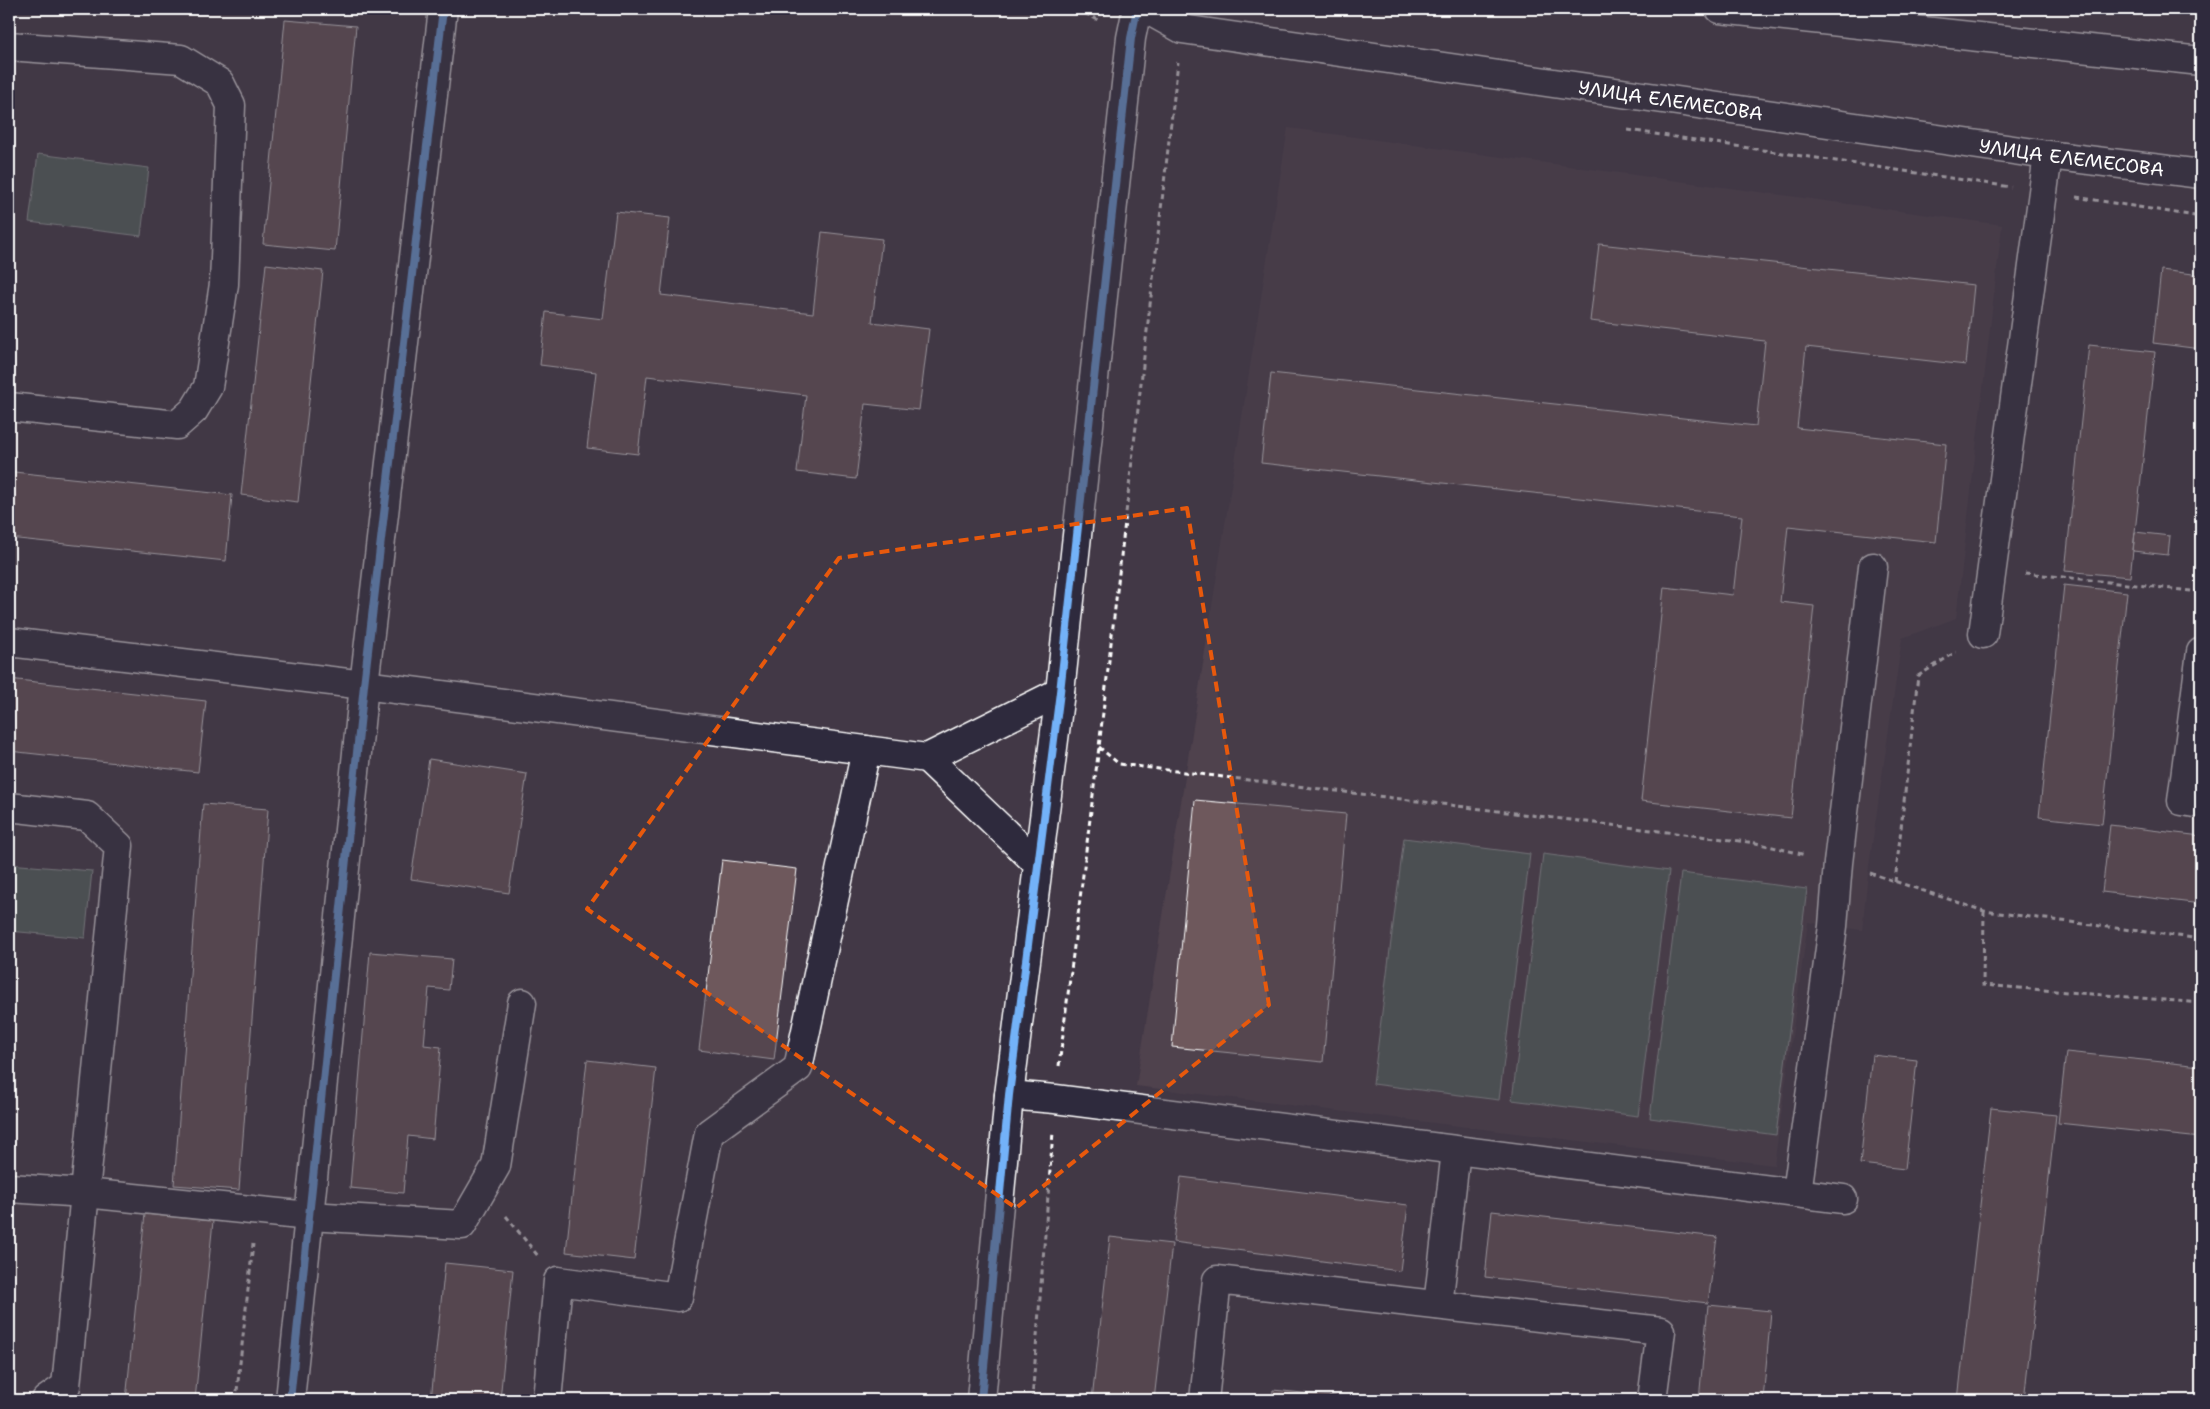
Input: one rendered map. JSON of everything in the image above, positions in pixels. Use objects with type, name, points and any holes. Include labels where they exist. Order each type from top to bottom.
[{"type":"street","points":[[290,1400],[364,685],[444,9]]},
{"type":"street","points":[[981,1400],[1009,1094],[1060,692],[1131,38],[1137,9]]},
{"type":"street","name":"УЛИЦА ЕЛЕМЕСОВА","points":[[1146,9],[1182,30],[2048,155],[2201,174]]},
{"type":"street","points":[[1720,9],[1823,14],[2201,61]]},
{"type":"street","points":[[9,46],[181,59],[220,83],[231,105],[224,284],[208,387],[194,410],[177,425],[9,407]]},
{"type":"street","points":[[1983,634],[2048,155]]},
{"type":"street","points":[[1797,1193],[1833,926],[1838,863],[1873,567]]},
{"type":"street","points":[[9,642],[364,685],[927,758],[1060,692]]},
{"type":"street","points":[[2201,652],[2182,801],[2201,804]]},
{"type":"street","points":[[547,1400],[558,1282],[678,1297],[709,1133],[798,1068],[866,750]]},
{"type":"street","points":[[927,758],[1038,864]]},
{"type":"street","points":[[9,807],[87,816],[119,846],[66,1386],[46,1400]]},
{"type":"street","points":[[9,1188],[85,1193],[309,1216],[462,1225],[496,1166],[522,1003]]},
{"type":"street","points":[[1009,1094],[1843,1199]]},
{"type":"street","points":[[1438,1305],[1456,1150]]},
{"type":"street","points":[[1204,1400],[1218,1280],[1661,1332],[1652,1400]]},
{"type":"path","points":[[1032,1400],[1055,1099],[1100,747],[1182,30]]},
{"type":"path","points":[[1620,129],[2043,192],[2201,218]]},
{"type":"path","points":[[1992,569],[2201,592]]},
{"type":"path","points":[[1895,882],[1918,676],[1983,634]]},
{"type":"path","points":[[1100,747],[1120,764],[1756,843],[1838,863],[1984,911],[2201,939]]},
{"type":"path","points":[[1984,911],[1983,985],[2201,1003]]},
{"type":"path","points":[[483,1188],[558,1282]]},
{"type":"path","points":[[236,1400],[257,1210]]},
{"type":"highlighted area","points":[[1187,508],[1269,1005],[1016,1208],[587,909],[839,558]]},
{"type":"shaded area","points":[[1288,128],[2002,225],[1956,618],[1902,638],[1868,872],[1862,930],[1808,922],[1774,1165],[1136,1086]]},
{"type":"green space","points":[[38,154],[149,168],[141,236],[29,222]]},
{"type":"green space","points":[[1404,838],[1530,854],[1499,1100],[1373,1084]]},
{"type":"green space","points":[[1543,854],[1669,871],[1638,1116],[1512,1100]]},
{"type":"green space","points":[[9,864],[92,871],[85,938],[9,931]]},
{"type":"green space","points":[[1681,873],[1807,889],[1776,1135],[1650,1118]]},
{"type":"building","points":[[248,9],[295,9],[295,13]]},
{"type":"building","points":[[285,20],[356,26],[335,251],[263,244]]},
{"type":"building","points":[[616,212],[670,218],[661,295],[813,313],[822,232],[882,239],[872,322],[929,329],[919,410],[865,404],[856,479],[797,472],[806,395],[647,376],[638,454],[587,448],[596,372],[540,365],[546,312],[603,319]]},
{"type":"building","points":[[1599,244],[1974,285],[1966,365],[1806,347],[1797,428],[1946,444],[1936,542],[1788,526],[1780,602],[1814,606],[1791,818],[1641,801],[1664,587],[1733,595],[1742,516],[1261,463],[1271,373],[1756,426],[1765,341],[1590,321]]},
{"type":"building","points":[[266,264],[323,271],[298,502],[241,495]]},
{"type":"building","points":[[2161,270],[2201,275],[2201,349],[2153,343]]},
{"type":"building","points":[[2089,345],[2155,352],[2130,577],[2065,571]]},
{"type":"building","points":[[14,472],[232,495],[226,561],[9,538]]},
{"type":"building","points":[[2135,532],[2170,536],[2168,555],[2133,551]]},
{"type":"building","points":[[2064,585],[2127,592],[2102,824],[2039,817]]},
{"type":"building","points":[[9,679],[206,701],[198,772],[9,751]]},
{"type":"building","points":[[429,759],[527,774],[509,893],[411,879]]},
{"type":"building","points":[[1195,800],[1346,814],[1323,1062],[1172,1047]]},
{"type":"building","points":[[203,804],[268,809],[239,1190],[174,1185]]},
{"type":"building","points":[[2110,825],[2201,836],[2201,904],[2102,892]]},
{"type":"building","points":[[722,860],[797,869],[774,1060],[699,1050]]},
{"type":"building","points":[[370,952],[452,959],[449,990],[429,988],[424,1045],[441,1047],[433,1139],[408,1136],[403,1193],[350,1188]]},
{"type":"building","points":[[2066,1052],[2201,1066],[2201,1138],[2058,1123]]},
{"type":"building","points":[[1872,1055],[1917,1060],[1905,1169],[1860,1164]]},
{"type":"building","points":[[587,1060],[656,1068],[634,1260],[566,1252]]},
{"type":"building","points":[[1991,1108],[2056,1115],[2024,1400],[1958,1400]]},
{"type":"building","points":[[1181,1177],[1408,1205],[1400,1271],[1173,1242]]},
{"type":"building","points":[[1492,1211],[1717,1237],[1708,1303],[1485,1277]]},
{"type":"building","points":[[145,1214],[213,1221],[195,1400],[126,1400]]},
{"type":"building","points":[[1110,1237],[1172,1244],[1154,1400],[1092,1400]]},
{"type":"building","points":[[445,1263],[513,1270],[500,1400],[431,1400]]},
{"type":"building","points":[[1708,1305],[1771,1311],[1763,1400],[1699,1400]]},
{"type":"building","points":[[1273,1390],[1342,1397],[1342,1400],[1272,1400]]},
{"type":"cycle path","points":[[290,1400],[364,685],[443,9]]},
{"type":"cycle path","points":[[981,1400],[1009,1095],[1060,692],[1131,38],[1137,9]]}]
